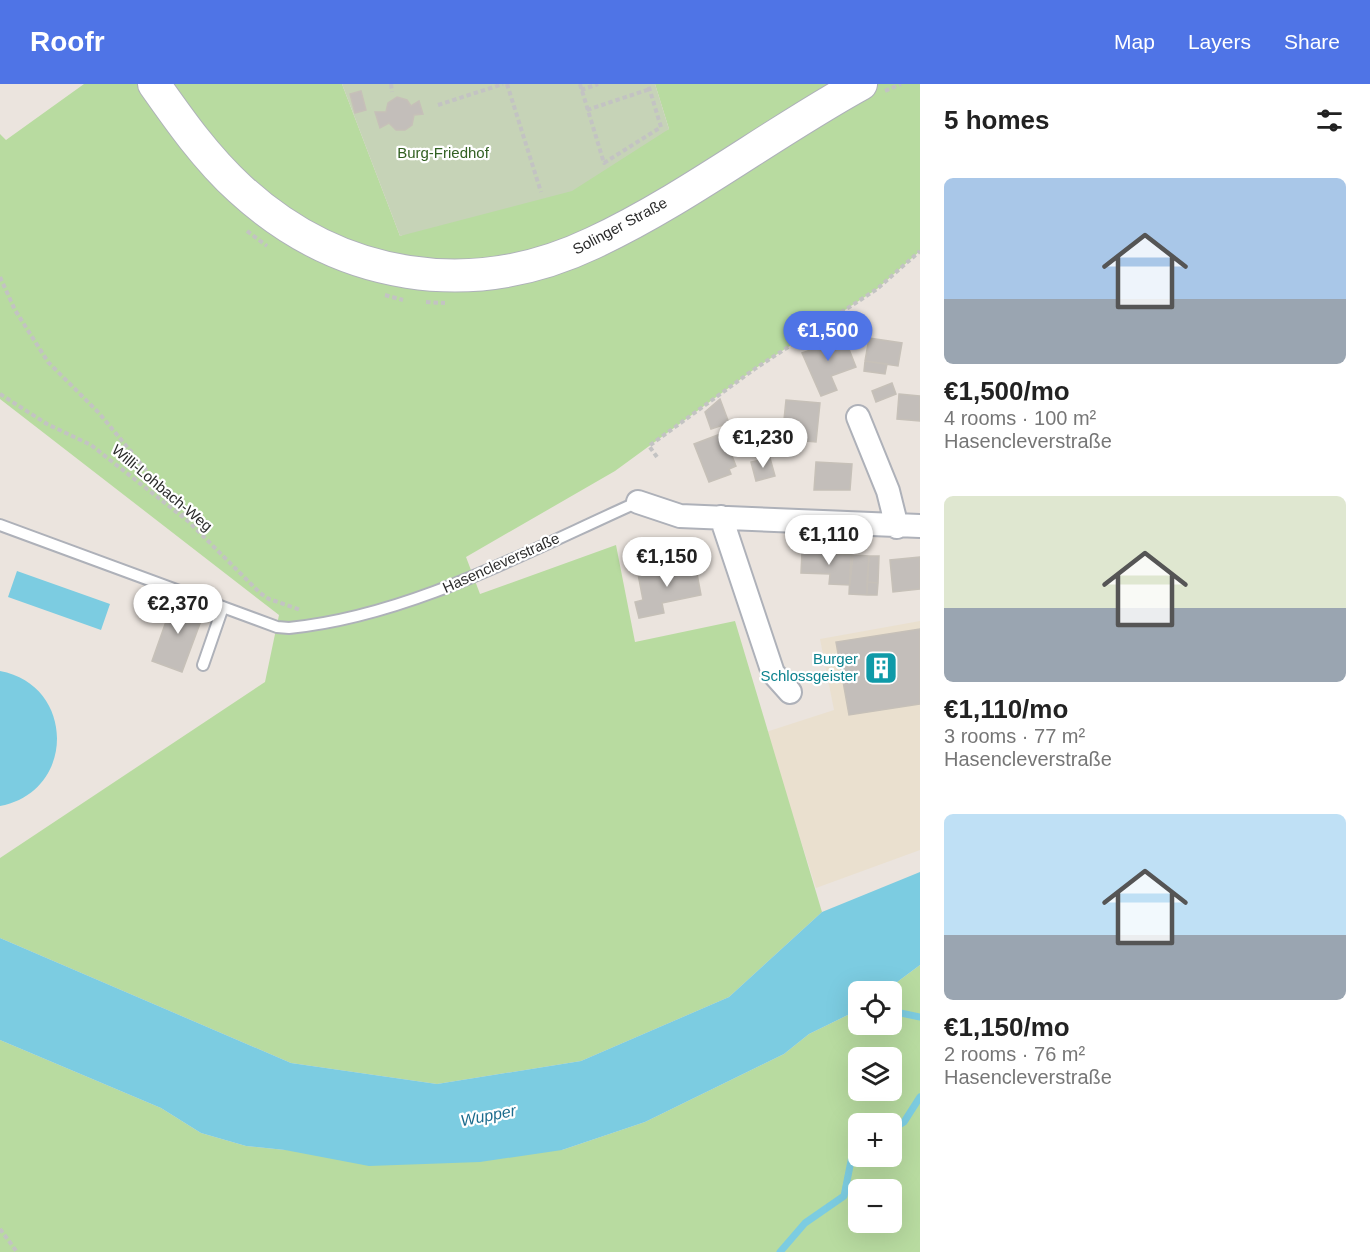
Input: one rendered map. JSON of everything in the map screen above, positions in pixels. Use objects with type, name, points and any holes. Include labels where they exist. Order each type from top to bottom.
[{"type":"main road","name":"Solinger Straße","points":[[154,84],[185,127],[241,190],[316,242],[389,269],[438,277],[478,276],[522,268],[592,244],[644,216],[783,129],[870,89]]},
{"type":"street","points":[[858,417],[888,491],[897,527]]},
{"type":"street","name":"Hasencleverstraße","points":[[638,502],[680,516],[897,527],[920,526]]},
{"type":"street","points":[[721,517],[773,673],[790,692]]},
{"type":"lane","name":"Hasencleverstraße","points":[[223,607],[277,627],[303,627],[404,603],[440,591],[638,502]]},
{"type":"lane","points":[[0,525],[223,607],[202,665]]},
{"type":"path","points":[[391,84],[392,92]]},
{"type":"path","points":[[438,105],[505,84],[541,192]]},
{"type":"path","points":[[580,84],[587,110],[604,163],[662,127],[649,87],[587,110]]},
{"type":"path","points":[[581,90],[598,84]]},
{"type":"path","points":[[870,89],[901,84]]},
{"type":"path","points":[[242,226],[270,247]]},
{"type":"path","points":[[657,457],[649,446],[756,368],[877,289],[920,251]]},
{"type":"path","points":[[0,277],[15,310],[48,362],[99,413],[188,521]]},
{"type":"path","points":[[383,295],[405,300]]},
{"type":"path","points":[[417,301],[450,303]]},
{"type":"path","name":"Willi-Lohbach-Weg","points":[[0,394],[47,424],[91,445],[188,521],[248,582],[269,599],[335,619]]},
{"type":"path","points":[[0,1229],[17,1252]]},
{"type":"shaded area","points":[[920,621],[920,850],[816,888],[766,732],[834,710],[820,639]]},
{"type":"green space","points":[[84,84],[342,84],[400,236],[669,129],[655,84],[920,84],[920,251],[877,289],[756,368],[615,471],[466,557],[480,594],[616,545],[635,642],[735,621],[822,912],[729,997],[581,1061],[437,1084],[291,1063],[0,938],[0,858],[265,682],[279,615],[0,399],[0,134],[6,140]]},
{"type":"green space","name":"Burg-Friedhof","points":[[342,84],[655,84],[669,129],[572,191],[400,236]]},
{"type":"green space","points":[[920,965],[920,1252],[0,1252],[0,1040],[161,1108],[201,1133],[246,1146],[285,1150],[562,1150],[645,1122],[784,1054],[809,1034],[848,1015],[848,1035],[902,1035],[902,981],[898,981]]},
{"type":"water","points":[[17,571],[110,604],[101,630],[8,597]]},
{"type":"water","points":[[0,671],[25,680],[43,696],[53,716],[57,738],[53,761],[43,781],[25,797],[0,806]]},
{"type":"water","name":"Wupper","points":[[920,872],[920,965],[898,981],[848,981],[848,1015],[809,1034],[784,1054],[645,1122],[562,1150],[480,1162],[369,1166],[285,1150],[246,1146],[201,1133],[161,1108],[0,1040],[0,938],[291,1063],[437,1084],[581,1061],[729,997],[822,912]]},
{"type":"building","points":[[361,91],[366,110],[355,113],[350,94]]},
{"type":"building","points":[[397,97],[407,100],[411,106],[419,101],[423,114],[414,115],[412,125],[405,130],[396,130],[389,123],[380,128],[375,112],[386,112],[388,103]]},
{"type":"building","points":[[827,330],[834,344],[845,339],[856,367],[831,376],[837,390],[821,396],[802,353],[819,347],[815,336]]},
{"type":"building","points":[[869,338],[902,343],[898,366],[865,361]]},
{"type":"building","points":[[865,361],[887,364],[885,374],[864,371]]},
{"type":"building","points":[[892,383],[896,394],[876,402],[872,391]]},
{"type":"building","points":[[899,394],[920,396],[920,421],[897,419]]},
{"type":"building","points":[[720,399],[729,423],[711,429],[705,412]]},
{"type":"building","points":[[786,400],[820,403],[816,442],[782,439]]},
{"type":"building","points":[[723,433],[736,466],[729,469],[731,474],[709,482],[694,444]]},
{"type":"building","points":[[773,441],[775,452],[764,454],[762,443]]},
{"type":"building","points":[[770,458],[775,476],[756,481],[751,462]]},
{"type":"building","points":[[816,462],[852,464],[850,490],[814,490]]},
{"type":"building","points":[[802,552],[853,555],[850,585],[829,584],[830,574],[801,573]]},
{"type":"building","points":[[851,555],[869,556],[867,595],[849,594]]},
{"type":"building","points":[[869,556],[879,556],[878,583],[867,582]]},
{"type":"building","points":[[920,557],[920,589],[893,592],[890,560]]},
{"type":"building","points":[[695,563],[701,595],[662,603],[664,613],[639,618],[635,602],[643,600],[638,574]]},
{"type":"building","points":[[867,582],[878,583],[877,595],[867,595]]},
{"type":"building","points":[[174,599],[205,610],[182,672],[152,661]]},
{"type":"building","name":"Burger Schlossgeister","points":[[920,629],[920,704],[849,715],[836,642]]},
{"type":"waterway","points":[[902,1013],[920,1017]]},
{"type":"waterway","points":[[902,1123],[920,1097]]},
{"type":"waterway","points":[[780,1252],[805,1223],[844,1196],[850,1167]]},
{"type":"place","name":"Burger Schlossgeister","points":[[881,668]]}]
